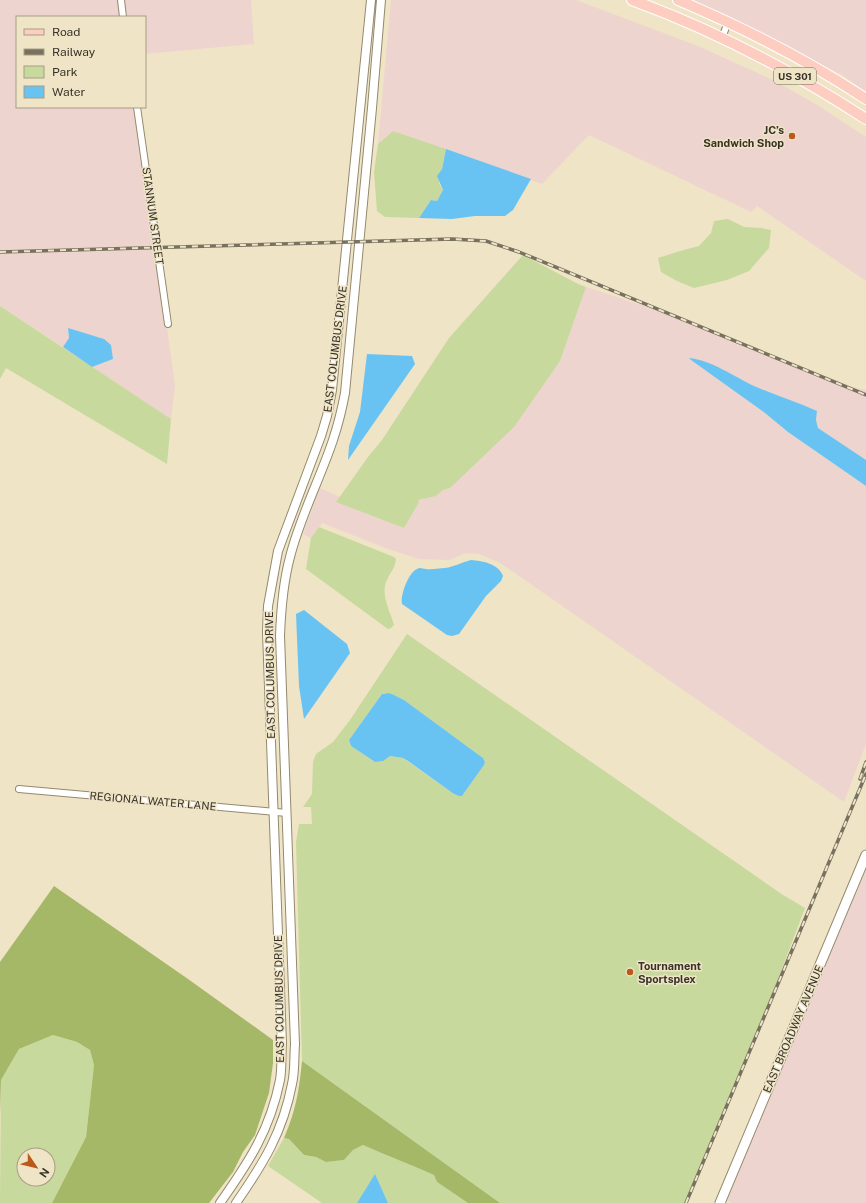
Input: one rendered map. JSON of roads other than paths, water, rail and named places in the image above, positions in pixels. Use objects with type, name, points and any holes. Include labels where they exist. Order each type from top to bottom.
[{"type":"main road","name":"US 301","points":[[632,0],[694,24],[722,38],[798,77],[866,119]]},
{"type":"main road","name":"US 301","points":[[678,0],[728,22],[803,61],[866,99]]},
{"type":"main road","name":"EAST BROADWAY AVENUE","points":[[722,1202],[866,855]]},
{"type":"street","points":[[121,0],[123,16]]},
{"type":"street","name":"EAST COLUMBUS DRIVE","points":[[220,1203],[247,1165],[259,1144],[268,1124],[280,1079],[282,1044],[267,632],[268,606],[278,551],[294,504],[321,436],[332,390],[370,0]]},
{"type":"street","name":"EAST COLUMBUS DRIVE","points":[[236,1203],[257,1172],[280,1129],[293,1083],[295,1044],[280,636],[281,610],[284,582],[290,556],[339,421],[345,393],[381,0]]},
{"type":"street","points":[[722,38],[728,22]]},
{"type":"street","points":[[360,107],[372,108]]},
{"type":"street","name":"STANNUM STREET","points":[[137,108],[168,324]]},
{"type":"street","points":[[294,504],[307,509]]},
{"type":"street","name":"REGIONAL WATER LANE","points":[[18,789],[287,813]]},
{"type":"water","points":[[446,149],[531,179],[513,210],[505,216],[475,216],[452,219],[419,218],[431,200],[437,201],[443,190],[437,176],[442,169]]},
{"type":"water","points":[[68,328],[104,339],[111,345],[113,359],[92,367],[63,347],[69,338]]},
{"type":"water","points":[[367,354],[412,356],[415,364],[348,460],[349,446],[360,412]]},
{"type":"water","points":[[689,358],[714,365],[754,386],[817,411],[816,420],[818,428],[866,460],[866,486],[788,432],[765,413]]},
{"type":"water","points":[[471,560],[485,562],[494,566],[503,576],[501,581],[486,596],[459,634],[452,636],[447,635],[402,604],[402,595],[408,579],[417,569],[448,567]]},
{"type":"water","points":[[304,610],[347,644],[350,653],[304,719],[299,686],[296,614]]},
{"type":"water","points":[[388,693],[404,700],[483,758],[485,762],[484,765],[462,796],[454,794],[403,758],[390,756],[383,761],[375,762],[351,746],[349,740],[382,694]]},
{"type":"water","points":[[375,1174],[388,1203],[357,1203]]},
{"type":"railway","points":[[0,252],[452,239],[486,241],[519,252],[866,395]]},
{"type":"railway","points":[[860,779],[866,762]]},
{"type":"railway","points":[[686,1203],[866,774]]},
{"type":"place","name":"JC’s Sandwich Shop","points":[[792,136]]},
{"type":"place","name":"Tournament Sportsplex","points":[[630,972]]}]
